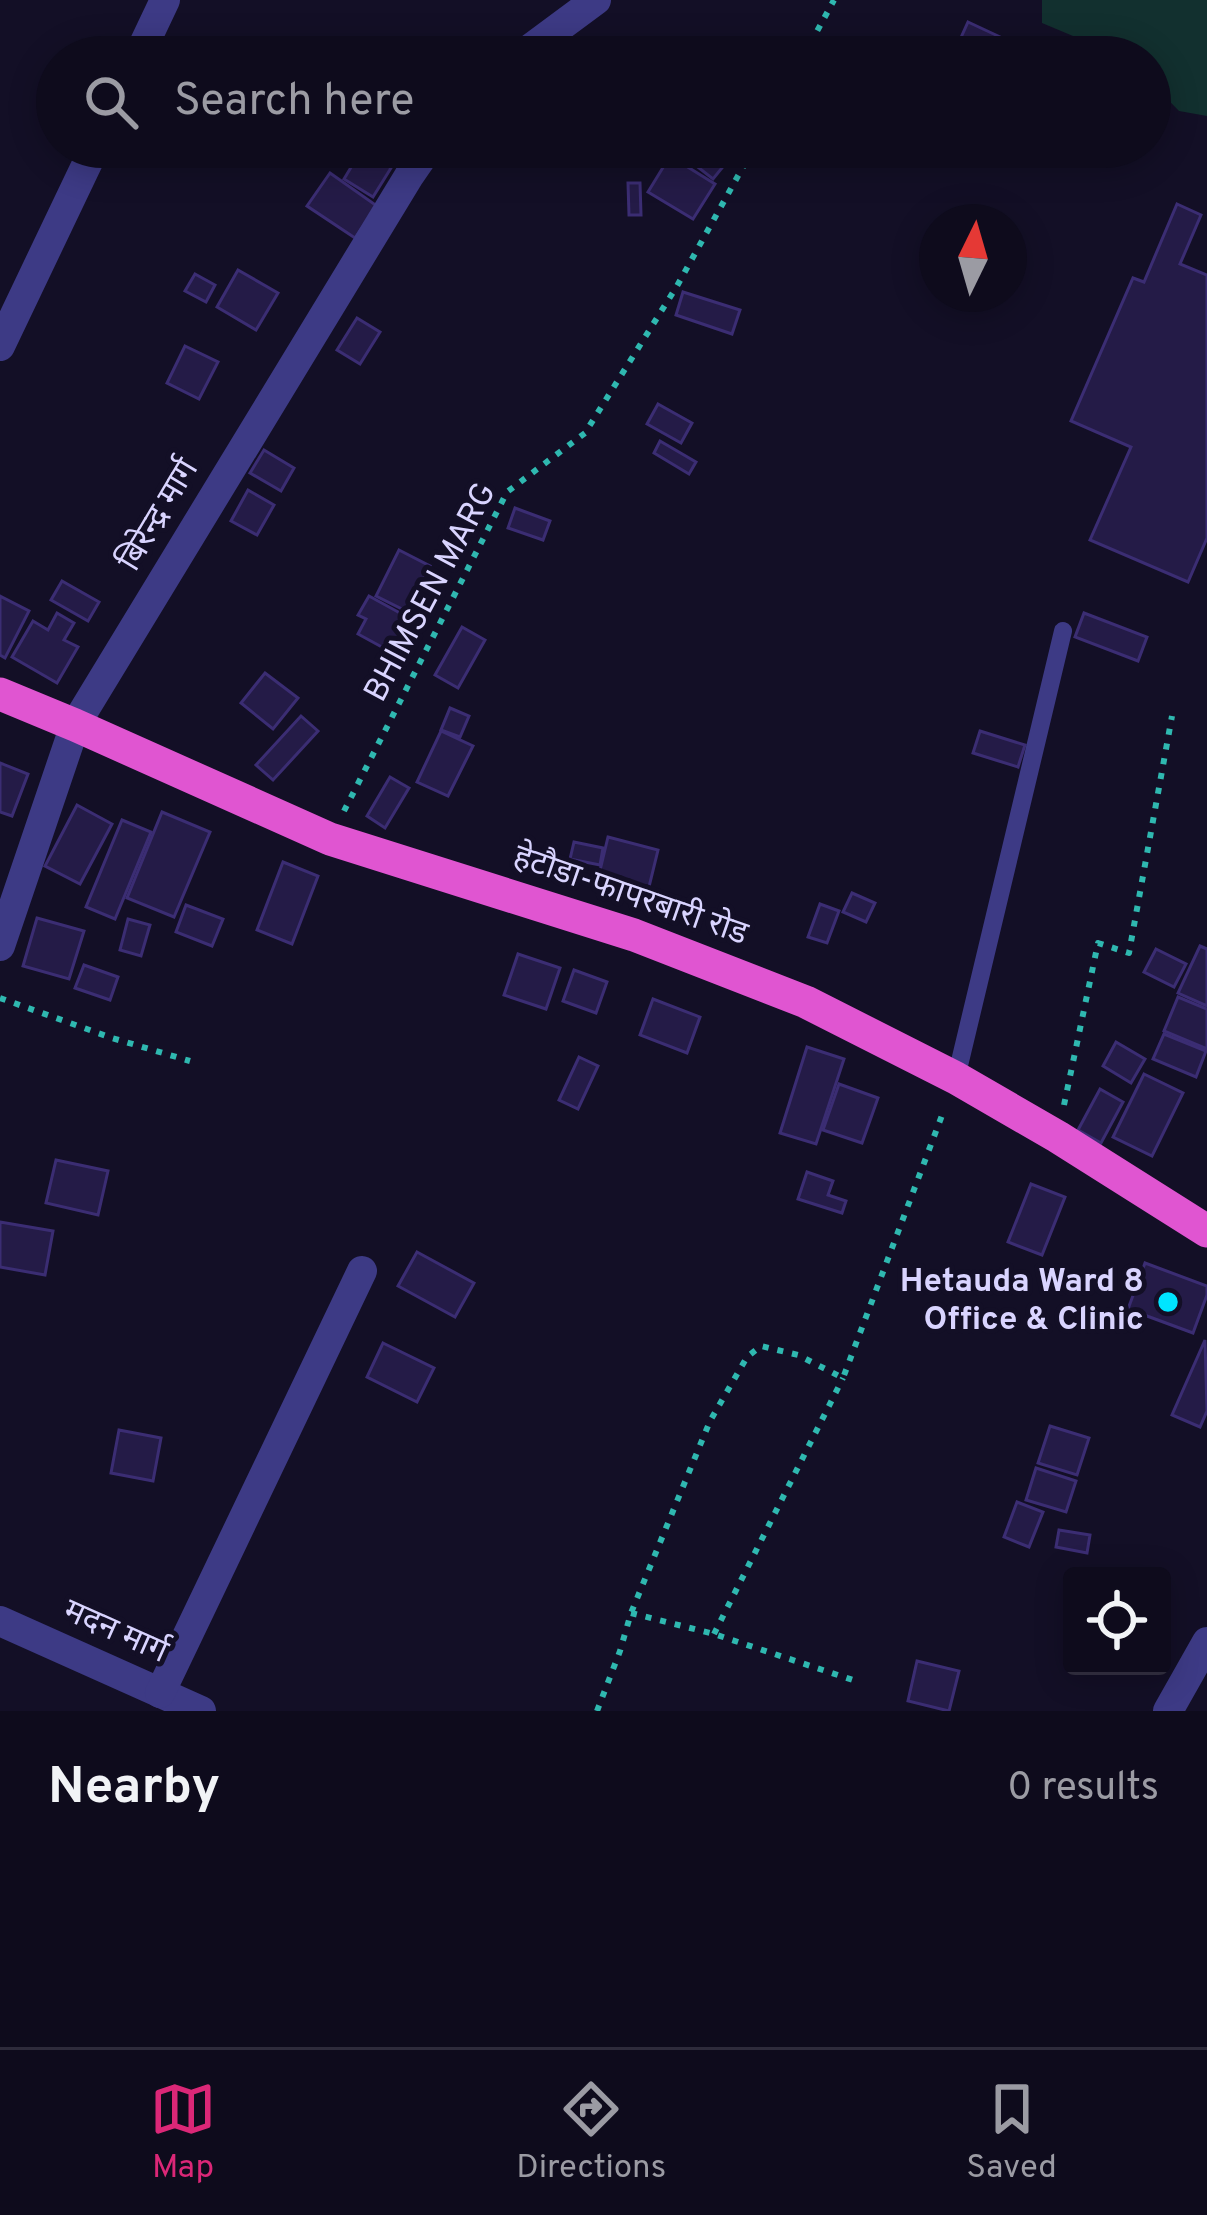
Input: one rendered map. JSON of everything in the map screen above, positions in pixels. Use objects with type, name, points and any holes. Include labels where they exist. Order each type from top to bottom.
[{"type":"highway","name":"हेटौडा-फापरबारी रोड","points":[[0,694],[330,839],[634,935],[806,1002],[956,1078],[1207,1231]]},
{"type":"street","points":[[148,36],[165,0]]},
{"type":"street","points":[[547,36],[596,0]]},
{"type":"street","points":[[0,346],[85,168]]},
{"type":"street","name":"बिरेन्द्र मार्ग","points":[[0,946],[75,724],[415,168]]},
{"type":"street","points":[[160,1693],[362,1270]]},
{"type":"street","name":"मदन मार्ग","points":[[0,1621],[201,1711]]},
{"type":"street","points":[[1168,1711],[1207,1642]]},
{"type":"lane","points":[[956,1078],[1063,631]]},
{"type":"path","points":[[814,36],[834,0]]},
{"type":"path","name":"BHIMSEN MARG","points":[[330,839],[507,492],[585,433],[677,286],[742,168]]},
{"type":"path","points":[[1058,1137],[1098,943],[1129,953],[1172,716]]},
{"type":"path","points":[[0,998],[190,1061]]},
{"type":"path","points":[[714,1634],[843,1378],[956,1078]]},
{"type":"path","points":[[597,1711],[631,1613],[710,1420],[747,1357],[761,1346],[797,1355],[843,1378]]},
{"type":"path","points":[[631,1613],[714,1634],[859,1682]]},
{"type":"green space","points":[[1042,0],[1207,0],[1207,116],[1179,111],[1171,103],[1171,36],[1073,36],[1042,23]]},
{"type":"building","points":[[968,22],[998,36],[962,36]]},
{"type":"building","points":[[351,168],[391,168],[373,197],[344,179]]},
{"type":"building","points":[[663,168],[689,168],[715,184],[693,219],[648,192]]},
{"type":"building","points":[[699,168],[722,168],[713,179]]},
{"type":"building","points":[[330,173],[377,206],[355,238],[307,206]]},
{"type":"building","points":[[628,183],[640,183],[641,215],[629,215]]},
{"type":"building","points":[[1177,204],[1201,215],[1180,264],[1207,275],[1207,538],[1188,582],[1090,540],[1131,447],[1071,421],[1133,278],[1144,282]]},
{"type":"building","points":[[238,270],[278,293],[256,330],[217,307]]},
{"type":"building","points":[[195,274],[215,285],[206,302],[185,291]]},
{"type":"building","points":[[683,292],[740,310],[732,334],[676,315]]},
{"type":"building","points":[[357,318],[380,332],[360,364],[337,350]]},
{"type":"building","points":[[185,346],[218,362],[199,399],[167,383]]},
{"type":"building","points":[[658,404],[692,423],[681,443],[647,424]]},
{"type":"building","points":[[660,441],[696,462],[689,474],[654,453]]},
{"type":"building","points":[[264,450],[294,468],[281,491],[250,473]]},
{"type":"building","points":[[248,490],[274,505],[257,535],[231,521]]},
{"type":"building","points":[[515,508],[550,521],[543,540],[508,528]]},
{"type":"building","points":[[399,550],[430,566],[408,612],[376,596]]},
{"type":"building","points":[[62,581],[99,602],[88,621],[51,600]]},
{"type":"building","points":[[0,596],[29,611],[5,658],[0,655]]},
{"type":"building","points":[[369,596],[420,624],[402,658],[358,634],[366,619],[358,615]]},
{"type":"building","points":[[57,613],[74,623],[64,640],[78,647],[57,683],[12,657],[33,621],[48,630]]},
{"type":"building","points":[[1084,613],[1147,637],[1138,661],[1075,637]]},
{"type":"building","points":[[462,627],[485,640],[458,688],[435,675]]},
{"type":"building","points":[[265,673],[298,698],[273,729],[241,703]]},
{"type":"building","points":[[450,708],[469,716],[460,737],[441,730]]},
{"type":"building","points":[[301,716],[318,731],[273,780],[256,765]]},
{"type":"building","points":[[441,731],[473,746],[448,796],[417,782]]},
{"type":"building","points":[[980,731],[1025,745],[1018,767],[973,753]]},
{"type":"building","points":[[0,763],[28,774],[12,816],[0,812]]},
{"type":"building","points":[[390,777],[409,788],[385,828],[367,816]]},
{"type":"building","points":[[77,805],[112,824],[80,884],[45,866]]},
{"type":"building","points":[[162,812],[210,832],[174,917],[127,898]]},
{"type":"building","points":[[122,820],[151,832],[115,919],[86,907]]},
{"type":"building","points":[[608,837],[658,850],[647,895],[597,883]]},
{"type":"building","points":[[574,842],[603,848],[600,865],[570,859]]},
{"type":"building","points":[[283,862],[318,876],[292,944],[257,930]]},
{"type":"building","points":[[852,893],[875,903],[866,922],[843,912]]},
{"type":"building","points":[[820,904],[839,911],[827,943],[808,937]]},
{"type":"building","points":[[186,905],[223,919],[212,946],[176,932]]},
{"type":"building","points":[[37,918],[84,931],[69,979],[23,966]]},
{"type":"building","points":[[128,919],[150,925],[141,956],[120,950]]},
{"type":"building","points":[[1200,946],[1207,949],[1207,1006],[1178,993]]},
{"type":"building","points":[[1156,949],[1186,964],[1174,987],[1144,972]]},
{"type":"building","points":[[518,954],[560,968],[546,1009],[504,995]]},
{"type":"building","points":[[84,965],[118,977],[110,1000],[75,988]]},
{"type":"building","points":[[574,970],[607,982],[596,1013],[563,1001]]},
{"type":"building","points":[[1178,997],[1207,1009],[1207,1049],[1164,1031]]},
{"type":"building","points":[[653,999],[700,1017],[687,1053],[640,1035]]},
{"type":"building","points":[[1164,1034],[1206,1051],[1196,1077],[1153,1059]]},
{"type":"building","points":[[1116,1042],[1145,1059],[1131,1083],[1103,1066]]},
{"type":"building","points":[[807,1047],[844,1059],[816,1144],[780,1133]]},
{"type":"building","points":[[579,1057],[598,1066],[578,1109],[559,1100]]},
{"type":"building","points":[[1144,1074],[1183,1093],[1152,1156],[1113,1137]]},
{"type":"building","points":[[839,1084],[878,1098],[862,1143],[823,1130]]},
{"type":"building","points":[[1100,1089],[1123,1102],[1101,1143],[1078,1130]]},
{"type":"building","points":[[56,1160],[108,1171],[98,1215],[46,1203]]},
{"type":"building","points":[[807,1172],[833,1181],[828,1195],[846,1201],[842,1213],[798,1199]]},
{"type":"building","points":[[1031,1184],[1065,1197],[1042,1255],[1008,1242]]},
{"type":"building","points":[[0,1222],[53,1231],[45,1275],[0,1267]]},
{"type":"building","points":[[417,1252],[474,1283],[455,1317],[398,1286]]},
{"type":"building","name":"Hetauda Ward 8 Office & Clinic","points":[[1145,1263],[1207,1286],[1193,1333],[1128,1309]]},
{"type":"building","points":[[1205,1340],[1207,1411],[1200,1427],[1172,1415]]},
{"type":"building","points":[[383,1343],[434,1368],[417,1402],[367,1377]]},
{"type":"building","points":[[1050,1426],[1089,1438],[1077,1475],[1038,1463]]},
{"type":"building","points":[[119,1430],[161,1438],[153,1481],[111,1473]]},
{"type":"building","points":[[1036,1468],[1076,1481],[1066,1512],[1026,1500]]},
{"type":"building","points":[[1017,1502],[1043,1512],[1029,1547],[1004,1537]]},
{"type":"building","points":[[1059,1530],[1090,1535],[1087,1553],[1056,1547]]},
{"type":"building","points":[[917,1661],[959,1671],[949,1711],[908,1701]]},
{"type":"place","name":"Hetauda Ward 8 Office & Clinic","points":[[1168,1302]]}]
